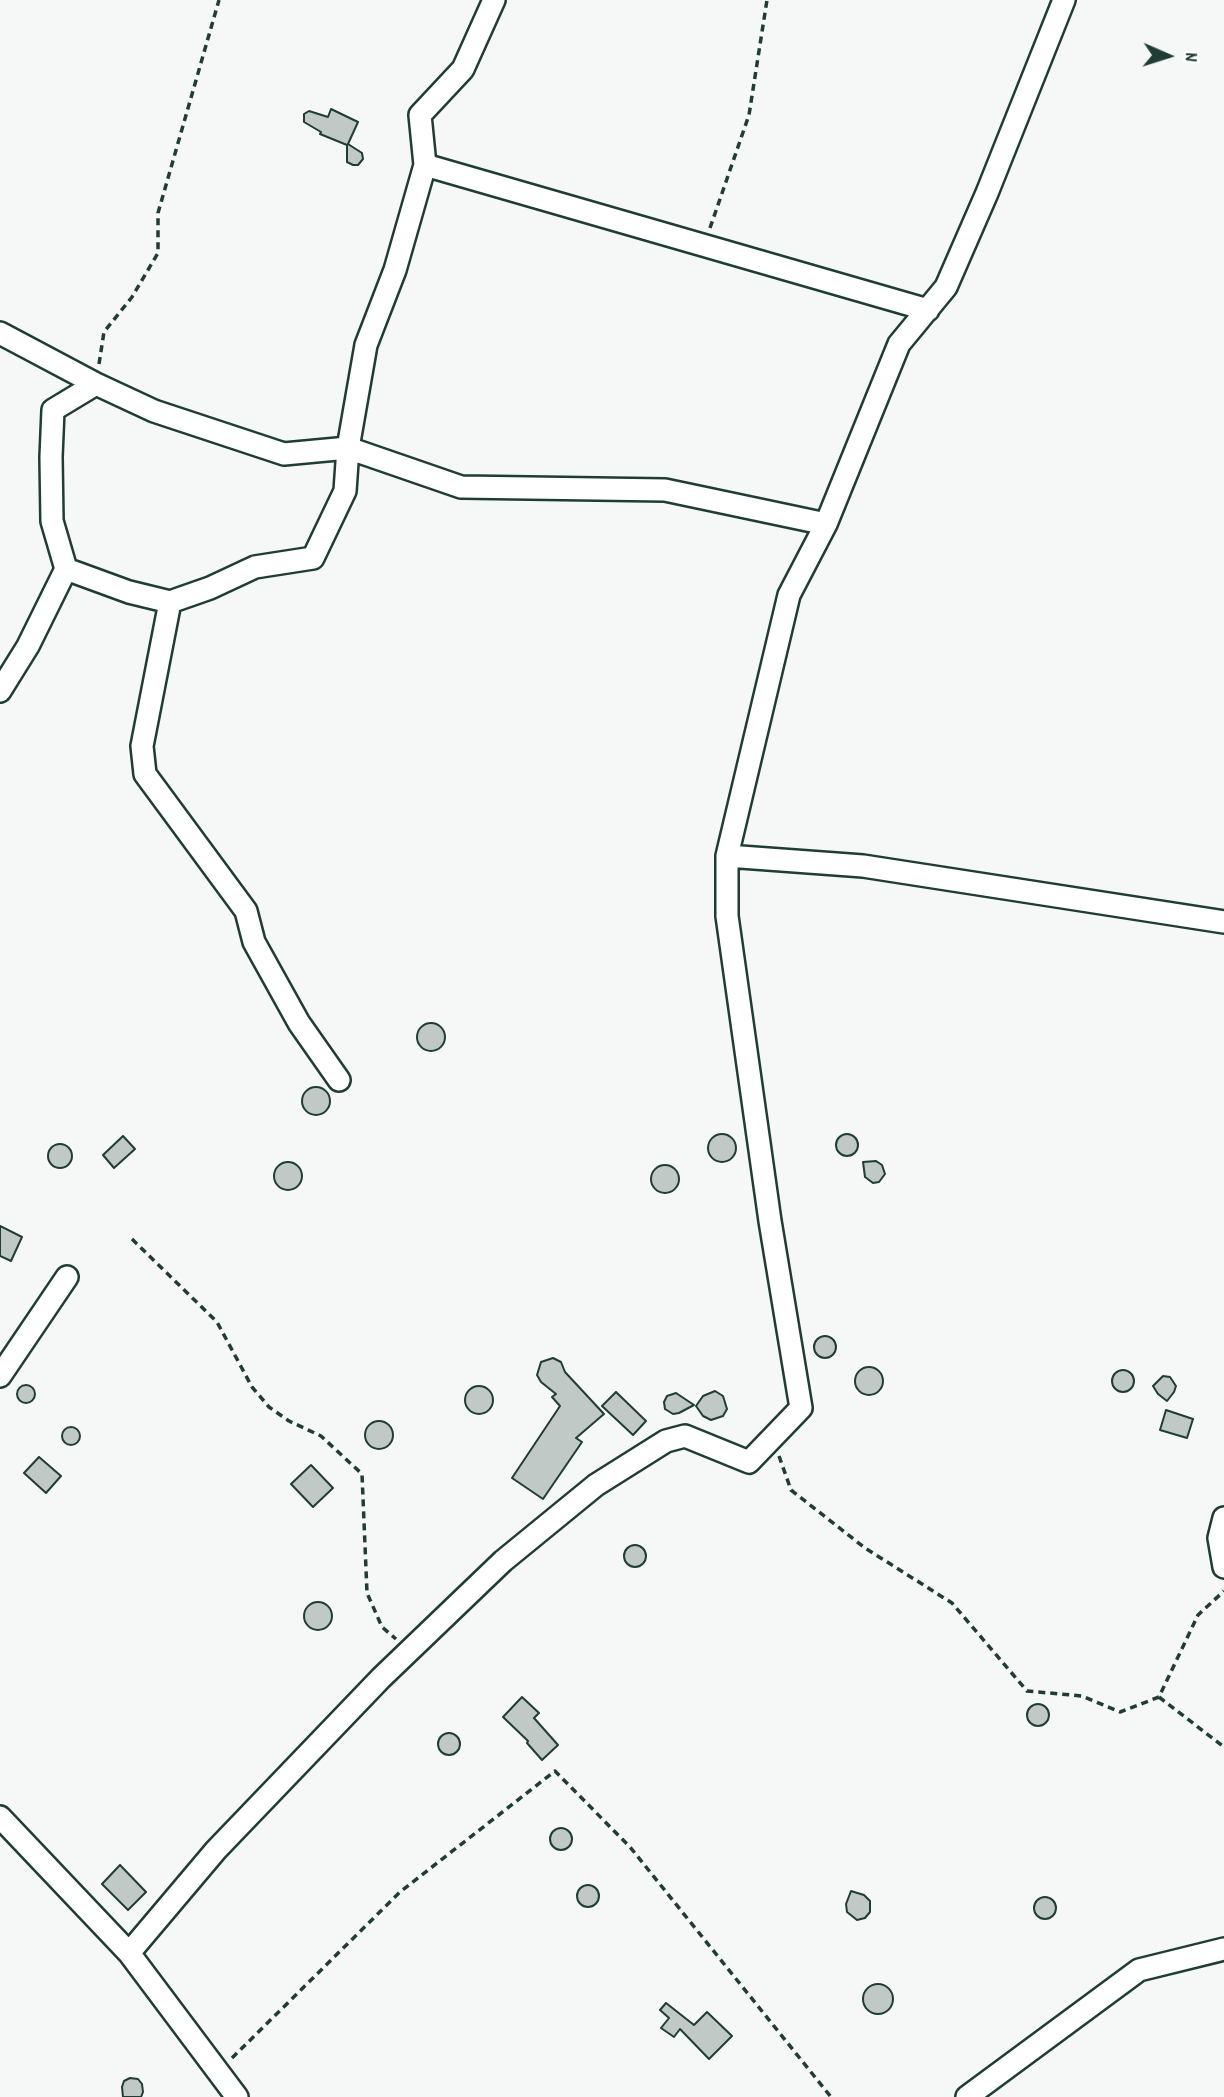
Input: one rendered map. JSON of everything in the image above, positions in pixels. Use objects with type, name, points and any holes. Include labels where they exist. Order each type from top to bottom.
[{"type":"street","points":[[66,569],[129,592],[170,602],[210,589],[255,567],[313,558],[345,491],[348,448],[366,345],[395,270],[425,165],[420,115],[463,69],[494,0]]},
{"type":"street","points":[[129,1954],[216,1850],[410,1650],[503,1561],[596,1485],[666,1441],[685,1436],[748,1462],[801,1408],[770,1221],[729,929],[727,856],[789,595],[826,524],[899,344],[946,287],[987,193],[1064,0]]},
{"type":"street","points":[[425,165],[928,310]]},
{"type":"street","points":[[0,333],[96,384],[154,411],[284,454],[348,448],[461,487],[665,490],[826,524]]},
{"type":"street","points":[[0,691],[28,646],[66,569],[52,521],[53,410],[96,384]]},
{"type":"street","points":[[170,602],[142,746],[145,774],[247,911],[254,942],[299,1023],[339,1080]]},
{"type":"street","points":[[727,856],[863,866],[1224,922]]},
{"type":"street","points":[[0,1376],[66,1277]]},
{"type":"street","points":[[1224,1518],[1219,1538],[1224,1567]]},
{"type":"street","points":[[0,1817],[129,1954],[237,2097]]},
{"type":"street","points":[[967,2097],[1139,1970],[1224,1949]]},
{"type":"path","points":[[96,384],[104,332],[132,297],[158,253],[159,213],[219,0]]},
{"type":"path","points":[[704,246],[749,115],[767,0]]},
{"type":"path","points":[[132,1239],[217,1322],[252,1387],[269,1407],[289,1421],[321,1436],[362,1475],[367,1593],[382,1627],[410,1650]]},
{"type":"path","points":[[773,1437],[791,1490],[865,1548],[952,1603],[1027,1691],[1082,1696],[1120,1712],[1159,1697],[1198,1615],[1224,1591]]},
{"type":"path","points":[[1159,1697],[1224,1747]]},
{"type":"path","points":[[218,2071],[400,1892],[555,1771],[630,1847],[831,2097]]},
{"type":"building","points":[[331,109],[358,122],[348,144],[362,153],[363,159],[358,165],[347,162],[347,145],[320,134],[321,132],[304,122],[304,114],[309,111],[328,117]]},
{"type":"building","points":[[431,1023],[441,1027],[445,1037],[441,1047],[431,1051],[421,1047],[417,1037],[421,1027]]},
{"type":"building","points":[[316,1087],[326,1091],[330,1101],[326,1111],[316,1115],[306,1111],[302,1101],[306,1091]]},
{"type":"building","points":[[722,1134],[732,1138],[736,1148],[732,1158],[722,1162],[712,1158],[708,1148],[712,1138]]},
{"type":"building","points":[[847,1134],[855,1137],[858,1145],[855,1153],[847,1156],[839,1153],[836,1145],[839,1137]]},
{"type":"building","points":[[123,1136],[135,1149],[114,1168],[103,1155]]},
{"type":"building","points":[[60,1144],[68,1148],[72,1156],[68,1164],[60,1168],[52,1164],[48,1156],[52,1148]]},
{"type":"building","points":[[876,1161],[882,1165],[885,1174],[879,1182],[873,1183],[865,1177],[863,1162]]},
{"type":"building","points":[[288,1162],[298,1166],[302,1176],[298,1186],[288,1190],[278,1186],[274,1176],[278,1166]]},
{"type":"building","points":[[665,1165],[675,1169],[679,1179],[675,1189],[665,1193],[655,1189],[651,1179],[655,1169]]},
{"type":"building","points":[[0,1226],[22,1237],[11,1261],[0,1256]]},
{"type":"building","points":[[825,1336],[835,1343],[836,1347],[829,1357],[825,1358],[815,1351],[814,1347],[821,1337]]},
{"type":"building","points":[[553,1358],[561,1362],[565,1372],[604,1414],[576,1438],[582,1442],[543,1499],[512,1478],[560,1406],[552,1397],[556,1394],[541,1382],[537,1375],[541,1362]]},
{"type":"building","points":[[869,1367],[879,1371],[883,1381],[879,1391],[869,1395],[859,1391],[855,1381],[859,1371]]},
{"type":"building","points":[[1123,1370],[1131,1373],[1134,1381],[1131,1389],[1123,1392],[1115,1389],[1112,1381],[1115,1373]]},
{"type":"building","points":[[1163,1376],[1170,1377],[1176,1386],[1167,1401],[1153,1386]]},
{"type":"building","points":[[22,1385],[30,1385],[35,1394],[33,1401],[22,1403],[17,1398],[17,1390]]},
{"type":"building","points":[[479,1386],[489,1390],[493,1400],[489,1410],[479,1414],[469,1410],[465,1400],[469,1390]]},
{"type":"building","points":[[715,1391],[723,1396],[727,1409],[723,1416],[711,1420],[703,1416],[696,1406],[703,1396]]},
{"type":"building","points":[[616,1392],[646,1421],[633,1435],[602,1406]]},
{"type":"building","points":[[676,1393],[694,1405],[673,1414],[665,1409],[667,1396]]},
{"type":"building","points":[[1166,1410],[1193,1419],[1187,1438],[1160,1430]]},
{"type":"building","points":[[379,1421],[389,1425],[393,1435],[389,1445],[379,1449],[369,1445],[365,1435],[369,1425]]},
{"type":"building","points":[[67,1427],[75,1427],[80,1436],[78,1443],[67,1445],[62,1440],[62,1432]]},
{"type":"building","points":[[39,1457],[61,1476],[46,1493],[24,1473]]},
{"type":"building","points":[[311,1465],[333,1488],[313,1507],[291,1484]]},
{"type":"building","points":[[635,1545],[645,1552],[646,1556],[639,1566],[635,1567],[625,1560],[624,1556],[631,1546]]},
{"type":"building","points":[[318,1602],[328,1606],[332,1616],[328,1626],[318,1630],[308,1626],[304,1616],[308,1606]]},
{"type":"building","points":[[522,1697],[539,1713],[534,1718],[558,1745],[542,1760],[528,1741],[503,1717]]},
{"type":"building","points":[[1038,1704],[1046,1707],[1049,1715],[1046,1723],[1038,1726],[1030,1723],[1027,1715],[1030,1707]]},
{"type":"building","points":[[449,1733],[457,1736],[460,1744],[457,1752],[449,1755],[441,1752],[438,1744],[441,1736]]},
{"type":"building","points":[[561,1828],[571,1835],[572,1839],[565,1849],[561,1850],[551,1843],[550,1839],[557,1829]]},
{"type":"building","points":[[120,1865],[146,1892],[128,1910],[102,1884]]},
{"type":"building","points":[[588,1885],[596,1888],[599,1896],[596,1904],[588,1907],[580,1904],[577,1896],[580,1888]]},
{"type":"building","points":[[851,1891],[864,1895],[870,1901],[870,1912],[865,1918],[857,1920],[847,1912],[846,1904]]},
{"type":"building","points":[[1045,1897],[1055,1904],[1056,1908],[1049,1918],[1045,1919],[1035,1912],[1034,1908],[1041,1898]]},
{"type":"building","points":[[878,1984],[889,1988],[893,1999],[889,2010],[878,2014],[867,2010],[863,1999],[867,1988]]},
{"type":"building","points":[[666,2003],[694,2025],[707,2012],[732,2036],[709,2059],[680,2029],[674,2037],[661,2028],[669,2018],[660,2010]]},
{"type":"building","points":[[130,2078],[138,2079],[142,2084],[141,2097],[123,2097],[124,2081]]}]
